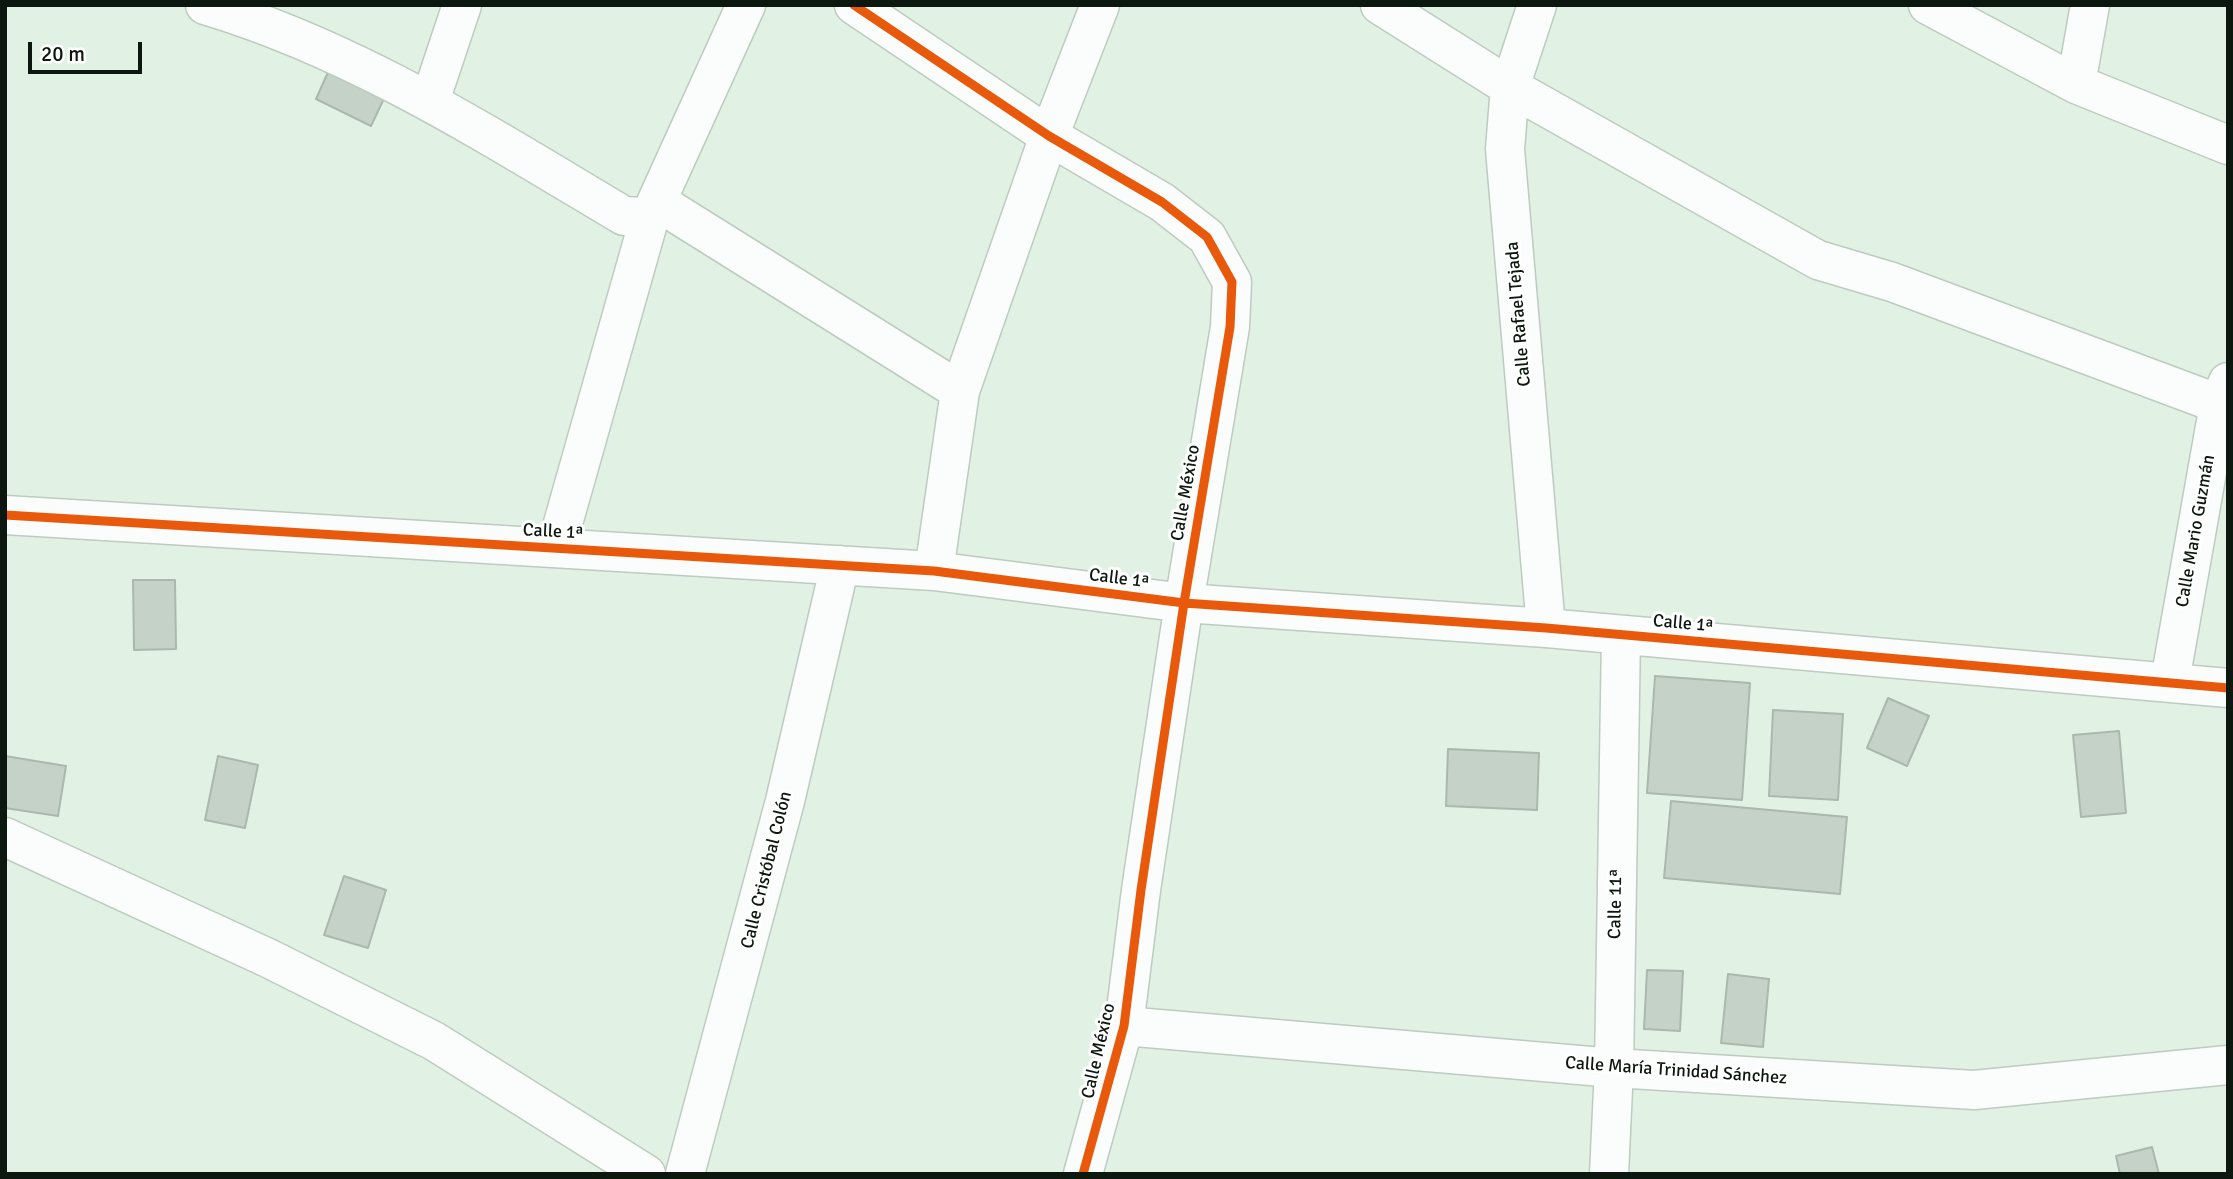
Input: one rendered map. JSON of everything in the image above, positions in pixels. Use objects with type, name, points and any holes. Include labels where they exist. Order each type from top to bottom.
[{"type":"street","points":[[205,5],[316,44],[430,101],[624,216],[650,216],[660,210],[669,209],[960,391]]},
{"type":"street","points":[[430,101],[462,5]]},
{"type":"street","points":[[556,548],[650,216],[746,5]]},
{"type":"street","name":"Calle México","points":[[854,5],[1049,136],[1162,202],[1207,237],[1233,282],[1230,327],[1184,603],[1141,890],[1124,1026],[1083,1174]]},
{"type":"street","points":[[934,571],[960,391],[1049,136],[1100,5]]},
{"type":"street","points":[[1380,5],[1510,88],[1818,260],[1892,282],[2223,393]]},
{"type":"street","name":"Calle Rafael Tejada","points":[[1537,5],[1510,88],[1506,149],[1546,628]]},
{"type":"street","points":[[1928,5],[2076,84],[2228,145]]},
{"type":"street","points":[[2076,84],[2090,5]]},
{"type":"street","name":"Calle Mario Guzmán","points":[[2170,681],[2223,393]]},
{"type":"street","name":"Calle 1ª","points":[[5,515],[934,571],[1184,603],[1546,628],[2228,688]]},
{"type":"street","name":"Calle Cristóbal Colón","points":[[685,1174],[785,801],[840,565]]},
{"type":"street","name":"Calle 11ª","points":[[1609,1174],[1614,1068],[1621,635]]},
{"type":"street","points":[[5,837],[268,958],[434,1041],[646,1174]]},
{"type":"street","name":"Calle María Trinidad Sánchez","points":[[1124,1026],[1614,1068],[1974,1090],[2228,1065]]},
{"type":"building","points":[[333,61],[389,88],[371,126],[316,99]]},
{"type":"building","points":[[133,580],[175,580],[176,649],[134,650]]},
{"type":"building","points":[[1655,676],[1750,683],[1742,800],[1647,793]]},
{"type":"building","points":[[1888,698],[1929,716],[1907,766],[1867,748]]},
{"type":"building","points":[[1773,710],[1843,714],[1838,800],[1769,796]]},
{"type":"building","points":[[2119,731],[2126,813],[2081,817],[2073,735]]},
{"type":"building","points":[[1448,749],[1539,753],[1537,810],[1446,806]]},
{"type":"building","points":[[5,756],[66,766],[58,816],[5,808]]},
{"type":"building","points":[[218,756],[258,765],[245,828],[205,820]]},
{"type":"building","points":[[1671,801],[1847,817],[1840,894],[1664,878]]},
{"type":"building","points":[[344,876],[386,890],[368,948],[324,935]]},
{"type":"building","points":[[1647,970],[1683,971],[1680,1031],[1644,1029]]},
{"type":"building","points":[[1728,974],[1769,979],[1763,1047],[1721,1043]]},
{"type":"building","points":[[2152,1147],[2159,1174],[2120,1174],[2116,1156]]},
{"type":"cycle path","points":[[854,5],[1049,136],[1162,202],[1207,237],[1232,282],[1230,327],[1184,603],[1141,890],[1124,1026],[1083,1174]]},
{"type":"cycle path","points":[[5,515],[934,571],[1184,603],[1546,628],[2228,688]]}]
